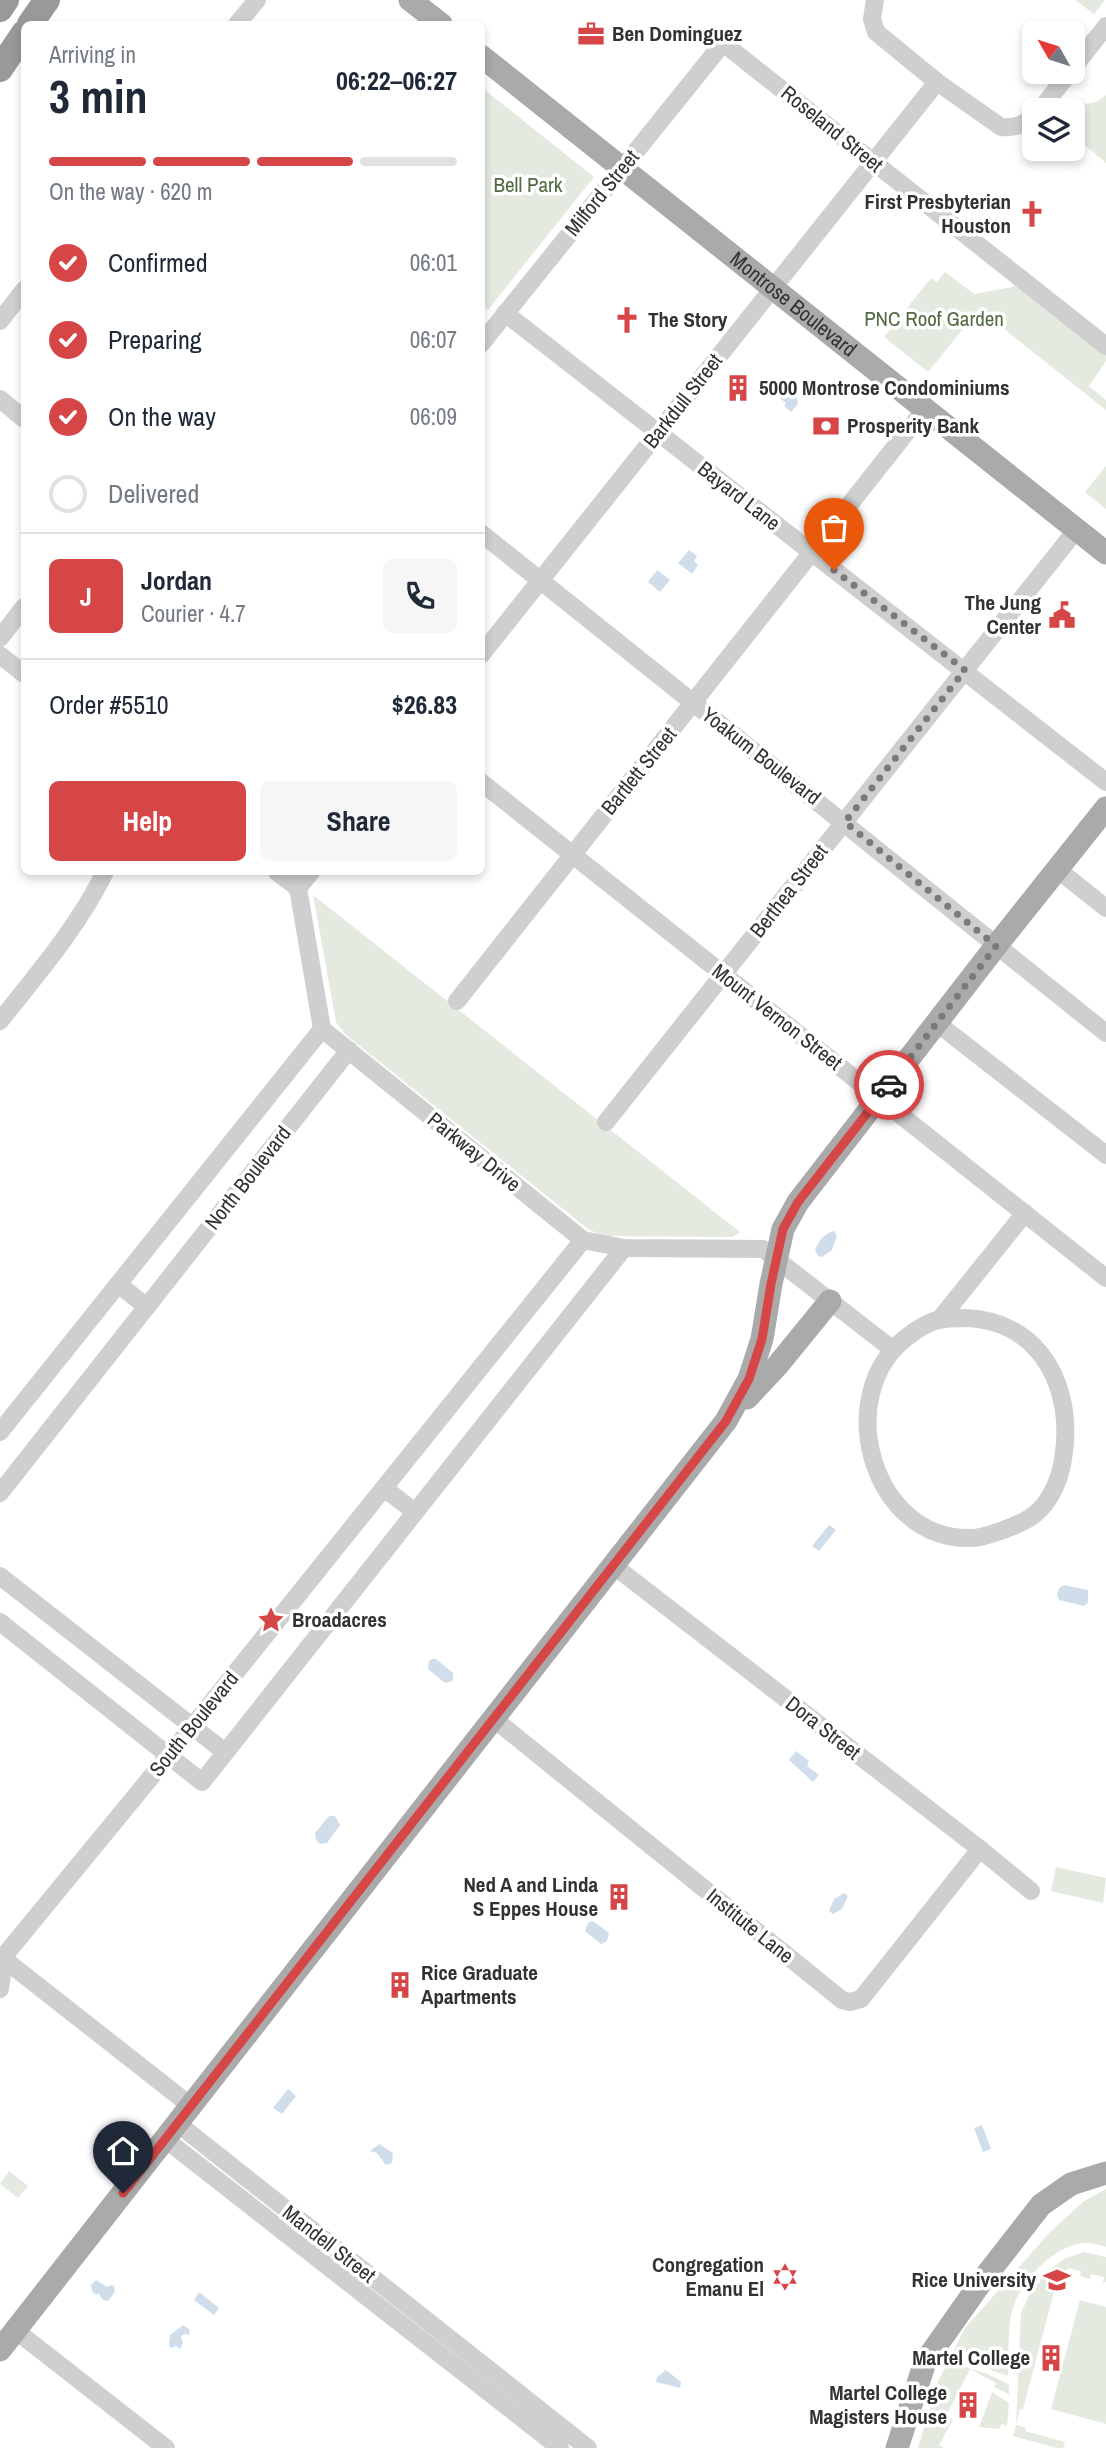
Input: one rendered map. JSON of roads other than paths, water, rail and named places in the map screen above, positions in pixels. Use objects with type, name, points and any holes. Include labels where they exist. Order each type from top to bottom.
[{"type":"highway","points":[[0,9],[6,0]]},
{"type":"highway","points":[[32,21],[47,0]]},
{"type":"highway","points":[[0,69],[21,38]]},
{"type":"main road","points":[[410,0],[437,21]]},
{"type":"main road","name":"Montrose Boulevard","points":[[485,60],[1106,552]]},
{"type":"main road","points":[[726,1421],[749,1379],[762,1339],[783,1229],[798,1202],[1106,808]]},
{"type":"main road","points":[[0,2350],[726,1421],[777,1366],[830,1301]]},
{"type":"main road","points":[[897,2448],[925,2362],[984,2278],[1041,2206],[1071,2184],[1106,2173]]},
{"type":"street","points":[[240,21],[257,0]]},
{"type":"street","points":[[875,0],[872,19],[876,32],[937,82],[1001,127],[1013,128],[1022,125]]},
{"type":"street","points":[[1085,52],[1106,26]]},
{"type":"street","name":"Roseland Street","points":[[723,43],[1106,346]]},
{"type":"street","name":"Milford Street","points":[[485,339],[723,43]]},
{"type":"street","name":"Barkdull Street","points":[[485,650],[937,82]]},
{"type":"street","points":[[1049,98],[1060,84]]},
{"type":"street","points":[[0,321],[21,294]]},
{"type":"street","name":"Bayard Lane","points":[[505,313],[1106,782]]},
{"type":"street","points":[[0,399],[21,416]]},
{"type":"street","name":"Bartlett Street","points":[[457,1001],[925,409]]},
{"type":"street","name":"Berthea Street","points":[[606,1122],[1077,529]]},
{"type":"street","name":"Yoakum Boulevard","points":[[485,536],[1106,1033]]},
{"type":"street","points":[[0,638],[21,611]]},
{"type":"street","points":[[0,655],[21,672]]},
{"type":"street","name":"Mount Vernon Street","points":[[485,785],[1106,1278]]},
{"type":"street","points":[[1057,869],[1106,908]]},
{"type":"street","points":[[0,1021],[68,935],[91,901],[104,875]]},
{"type":"street","points":[[281,875],[298,888],[321,1029]]},
{"type":"street","points":[[298,888],[309,875]]},
{"type":"street","points":[[937,1023],[1106,1155]]},
{"type":"street","name":"Parkway Drive","points":[[321,1029],[583,1240],[624,1248],[763,1248],[892,1349]]},
{"type":"street","name":"North Boulevard","points":[[0,1432],[321,1029]]},
{"type":"street","name":"North Boulevard","points":[[0,1493],[349,1050]]},
{"type":"street","points":[[940,1319],[1025,1213]]},
{"type":"street","name":"South Boulevard","points":[[1,1959],[169,1756],[583,1240]]},
{"type":"street","name":"South Boulevard","points":[[169,1756],[202,1782],[624,1248]]},
{"type":"street","points":[[118,1284],[147,1307]]},
{"type":"street","points":[[940,1319],[985,1319],[1013,1329],[1038,1351],[1055,1378],[1064,1415],[1066,1443],[1062,1466],[1056,1485],[1046,1502],[1035,1514],[1020,1523],[973,1538],[957,1538],[925,1528],[911,1519],[887,1493],[867,1436],[868,1395],[892,1349],[917,1329],[940,1319]]},
{"type":"street","points":[[384,1488],[415,1512]]},
{"type":"street","name":"Dora Street","points":[[614,1566],[1031,1891]]},
{"type":"street","points":[[0,1576],[225,1752]]},
{"type":"street","points":[[0,1622],[169,1756]]},
{"type":"street","name":"Institute Lane","points":[[494,1719],[842,2000],[850,2003],[861,1999],[980,1849]]},
{"type":"street","points":[[0,1989],[1,1959]]},
{"type":"street","name":"Mandell Street","points":[[1,1959],[178,2123],[476,2371],[560,2448]]},
{"type":"street","points":[[15,2330],[166,2448]]},
{"type":"street","name":"Mandell Street","points":[[476,2371],[588,2448]]},
{"type":"water","points":[[787,387],[796,394],[798,404],[791,412],[784,406],[786,403],[773,393]]},
{"type":"water","points":[[689,550],[697,556],[694,561],[698,565],[692,574],[678,563]]},
{"type":"water","points":[[657,570],[670,580],[660,592],[648,582]]},
{"type":"water","points":[[834,1231],[837,1236],[832,1250],[822,1257],[818,1256],[815,1250],[820,1241]]},
{"type":"water","points":[[829,1525],[836,1530],[819,1551],[812,1546]]},
{"type":"water","points":[[1064,1585],[1088,1590],[1088,1603],[1084,1606],[1059,1600],[1059,1588]]},
{"type":"water","points":[[432,1659],[436,1659],[453,1673],[453,1681],[445,1683],[428,1669]]},
{"type":"water","points":[[796,1751],[809,1761],[807,1766],[819,1775],[813,1782],[789,1760]]},
{"type":"water","points":[[329,1816],[335,1816],[340,1825],[327,1843],[320,1844],[315,1833]]},
{"type":"water","points":[[844,1893],[848,1896],[842,1909],[833,1914],[829,1911],[834,1899]]},
{"type":"water","points":[[593,1921],[609,1933],[607,1941],[601,1944],[585,1931],[588,1923]]},
{"type":"water","points":[[288,2089],[296,2096],[282,2114],[273,2108]]},
{"type":"water","points":[[982,2125],[991,2149],[983,2152],[974,2128]]},
{"type":"water","points":[[379,2144],[393,2153],[392,2163],[386,2165],[377,2153],[370,2151]]},
{"type":"water","points":[[96,2280],[107,2287],[114,2286],[115,2292],[108,2301],[92,2291],[91,2285]]},
{"type":"water","points":[[199,2292],[219,2308],[214,2315],[194,2300]]},
{"type":"water","points":[[183,2325],[189,2329],[190,2335],[181,2336],[183,2343],[180,2349],[176,2346],[172,2348],[169,2346],[170,2335]]},
{"type":"water","points":[[666,2370],[681,2382],[680,2388],[656,2382],[657,2377]]},
{"type":"place","name":"Ben Dominguez","points":[[591,34]]},
{"type":"place","name":"First Presbyterian Houston","points":[[1032,214]]},
{"type":"place","name":"The Story","points":[[627,320]]},
{"type":"place","name":"5000 Montrose Condominiums","points":[[738,388]]},
{"type":"place","name":"Prosperity Bank","points":[[826,426]]},
{"type":"place","name":"The Jung Center","points":[[1062,615]]},
{"type":"place","name":"Broadacres","points":[[271,1620]]},
{"type":"place","name":"Ned A and Linda S Eppes House","points":[[619,1897]]},
{"type":"place","name":"Rice Graduate Apartments","points":[[400,1985]]},
{"type":"place","name":"Congregation Emanu El","points":[[785,2277]]},
{"type":"place","name":"Rice University","points":[[1057,2280]]},
{"type":"place","name":"Martel College","points":[[1051,2358]]},
{"type":"place","name":"Martel College Magisters House","points":[[968,2405]]},
{"type":"park label","name":"Bell Park","points":[[528,185]]},
{"type":"park label","name":"PNC Roof Garden","points":[[934,319]]}]
